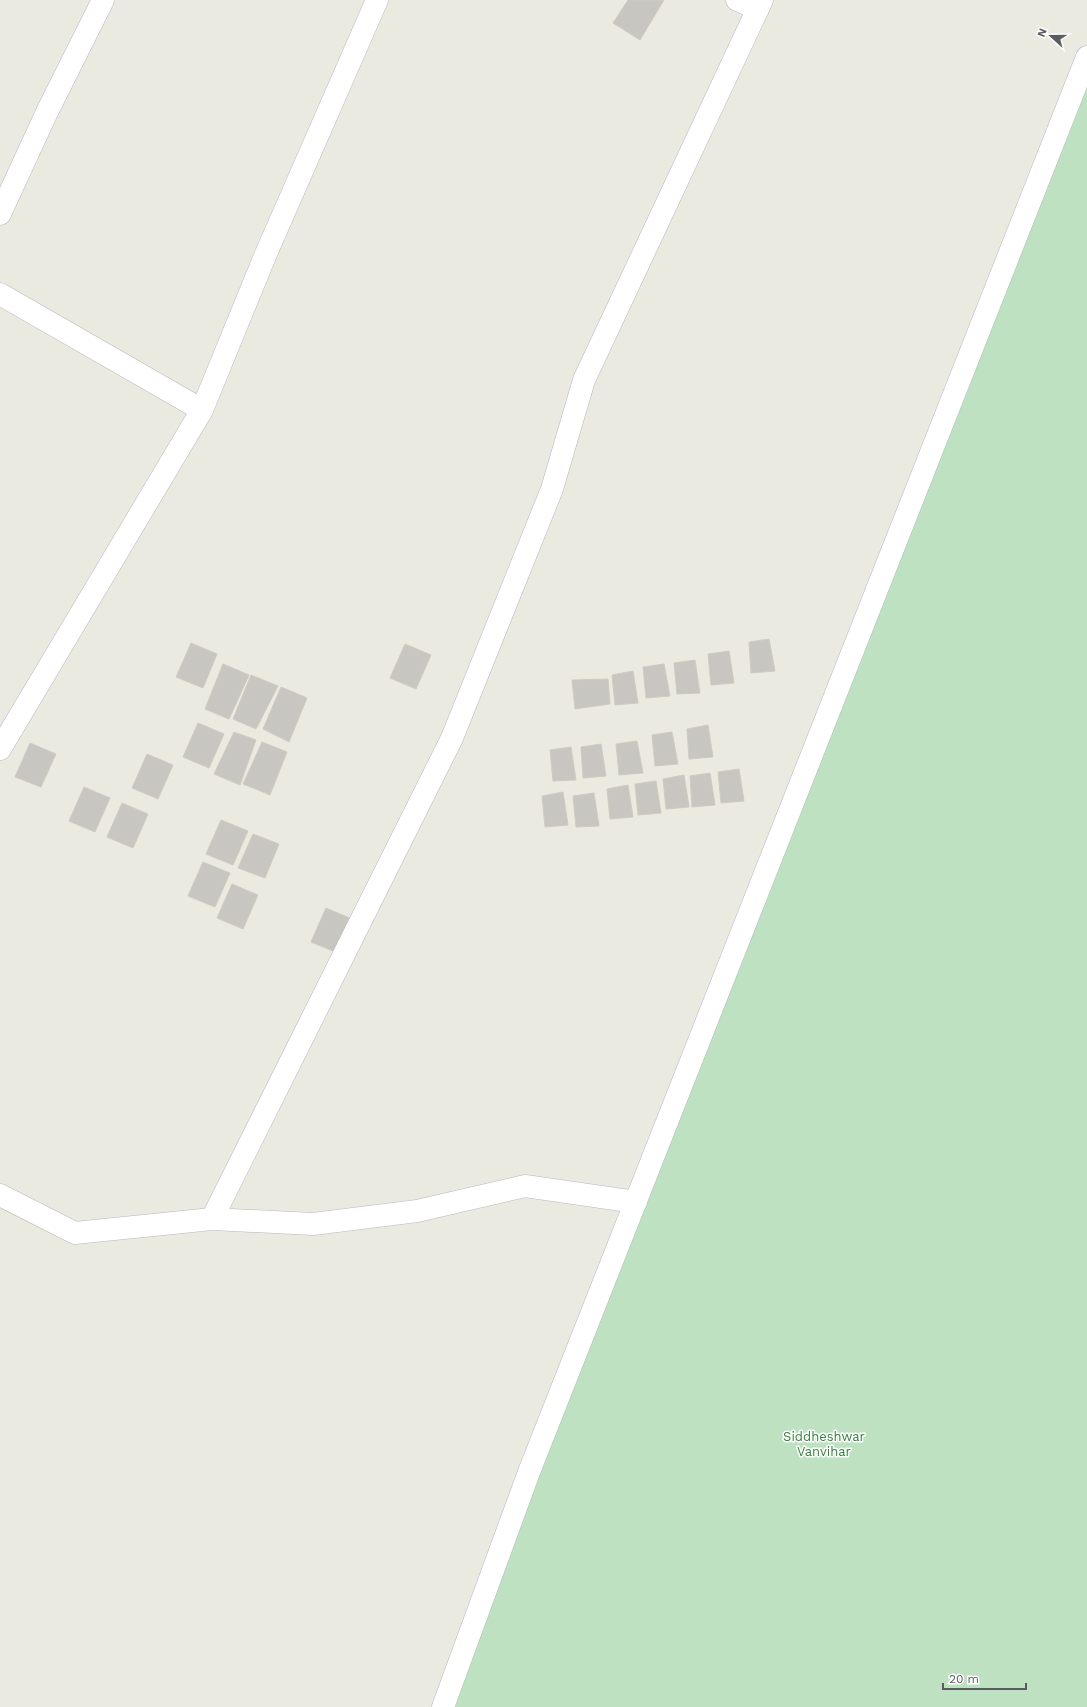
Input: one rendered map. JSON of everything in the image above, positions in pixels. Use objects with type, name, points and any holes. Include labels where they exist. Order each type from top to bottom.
[{"type":"street","points":[[0,214],[47,112],[103,0]]},
{"type":"street","points":[[0,749],[202,410],[265,256],[377,0]]},
{"type":"street","points":[[212,1219],[452,738],[552,489],[584,380],[760,5],[737,0]]},
{"type":"street","points":[[444,1707],[529,1472],[1087,57]]},
{"type":"street","points":[[0,294],[202,410]]},
{"type":"street","points":[[0,1194],[75,1233],[212,1219],[313,1224],[417,1211],[526,1186],[636,1202]]},
{"type":"green space","name":"Siddheshwar Vanvihar","points":[[1087,57],[1087,1707],[443,1707]]},
{"type":"building","points":[[628,0],[664,0],[640,40],[613,23]]},
{"type":"building","points":[[769,639],[775,671],[751,673],[749,642]]},
{"type":"building","points":[[191,643],[217,654],[203,688],[176,677]]},
{"type":"building","points":[[405,644],[431,655],[416,689],[390,678]]},
{"type":"building","points":[[729,651],[734,683],[711,685],[708,654]]},
{"type":"building","points":[[695,660],[700,693],[677,694],[674,663]]},
{"type":"building","points":[[223,664],[249,675],[229,719],[205,709]]},
{"type":"building","points":[[664,664],[670,696],[646,698],[643,667]]},
{"type":"building","points":[[633,671],[638,703],[615,705],[612,675]]},
{"type":"building","points":[[251,675],[278,686],[256,729],[233,719]]},
{"type":"building","points":[[608,679],[610,704],[575,709],[572,680]]},
{"type":"building","points":[[281,687],[307,698],[289,742],[263,729]]},
{"type":"building","points":[[198,723],[224,734],[209,768],[183,757]]},
{"type":"building","points":[[708,725],[713,757],[689,759],[687,729]]},
{"type":"building","points":[[234,732],[256,740],[240,785],[214,774]]},
{"type":"building","points":[[672,732],[678,764],[655,766],[652,735]]},
{"type":"building","points":[[637,741],[643,773],[619,775],[616,744]]},
{"type":"building","points":[[262,742],[287,752],[270,795],[243,784]]},
{"type":"building","points":[[30,743],[56,754],[41,787],[15,777]]},
{"type":"building","points":[[601,744],[606,776],[583,778],[581,747]]},
{"type":"building","points":[[571,747],[576,780],[553,781],[550,750]]},
{"type":"building","points":[[147,754],[173,765],[158,799],[132,788]]},
{"type":"building","points":[[739,769],[744,801],[721,803],[718,772]]},
{"type":"building","points":[[710,773],[715,805],[692,807],[690,776]]},
{"type":"building","points":[[684,775],[689,807],[666,809],[663,779]]},
{"type":"building","points":[[656,781],[661,813],[638,815],[635,784]]},
{"type":"building","points":[[628,785],[633,817],[610,819],[607,789]]},
{"type":"building","points":[[84,787],[110,798],[95,832],[69,821]]},
{"type":"building","points":[[563,792],[568,825],[545,827],[542,796]]},
{"type":"building","points":[[594,793],[599,826],[576,827],[573,796]]},
{"type":"building","points":[[122,803],[148,814],[133,848],[107,837]]},
{"type":"building","points":[[221,820],[248,831],[233,865],[206,854]]},
{"type":"building","points":[[253,834],[279,844],[265,878],[238,868]]},
{"type":"building","points":[[203,862],[230,873],[215,907],[188,896]]},
{"type":"building","points":[[232,884],[258,895],[243,929],[217,918]]},
{"type":"building","points":[[326,908],[352,919],[338,953],[311,942]]}]
